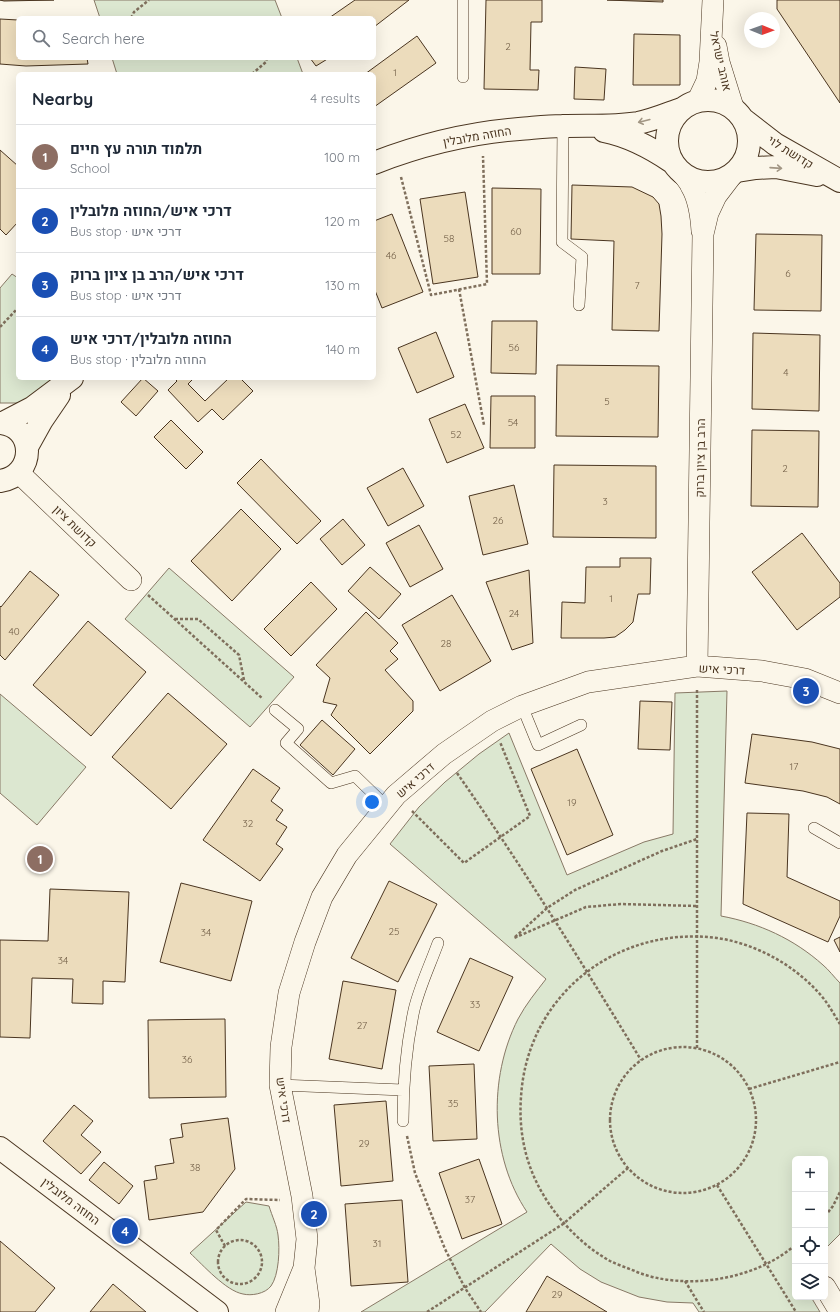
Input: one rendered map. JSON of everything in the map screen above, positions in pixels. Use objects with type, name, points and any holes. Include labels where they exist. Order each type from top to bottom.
[{"type":"street","name":"אוהב ישראל","points":[[689,105],[706,81],[708,75],[710,62],[712,7]]},
{"type":"street","name":"אוהב ישראל","points":[[712,7],[719,62],[738,114]]},
{"type":"street","points":[[710,99],[722,102],[738,114],[748,130],[750,141],[744,162],[735,173],[720,181],[706,183],[693,180],[677,167],[668,151],[666,140],[668,128],[674,117],[689,105],[710,99]]},
{"type":"street","name":"החוזה מלובלין","points":[[376,162],[441,141],[482,133],[517,129],[573,126],[612,126],[660,117],[689,105]]},
{"type":"street","name":"קדושת לוי","points":[[738,114],[775,144],[840,181]]},
{"type":"street","name":"החוזה מלובלין","points":[[573,126],[619,134],[630,138],[653,149],[677,167]]},
{"type":"street","name":"הרב בן ציון ברוק","points":[[677,167],[691,186],[697,199],[701,217],[703,249]]},
{"type":"street","name":"קדושת לוי","points":[[735,173],[756,168],[776,167],[840,181]]},
{"type":"street","name":"הרב בן ציון ברוק","points":[[698,666],[703,234],[708,214],[716,196],[735,173]]},
{"type":"street","points":[[2,423],[32,408],[70,380]]},
{"type":"street","points":[[27,447],[42,420],[70,380]]},
{"type":"street","points":[[2,423],[19,431],[24,438],[27,447],[26,461],[9,477]]},
{"type":"street","name":"קדושת ציון","points":[[9,477],[131,580]]},
{"type":"street","name":"דרכי איש","points":[[308,1312],[309,1304],[304,1268],[307,1239],[302,1196],[280,1085],[281,1047],[289,993],[305,942],[322,897],[347,856],[391,801],[444,754],[492,721],[522,706],[588,682],[698,666],[762,671],[805,679],[840,693]]},
{"type":"street","name":"החוזה מלובלין","points":[[0,1148],[217,1312]]},
{"type":"street","name":"דרכי איש","points":[[286,1312],[304,1268]]},
{"type":"street","points":[[828,1292],[840,1312]]},
{"type":"lane","points":[[463,0],[463,77]]},
{"type":"lane","points":[[573,126],[562,242],[582,257],[579,305]]},
{"type":"lane","points":[[522,706],[538,745],[581,725]]},
{"type":"lane","points":[[275,710],[298,730],[286,743],[331,783],[355,776],[391,801]]},
{"type":"lane","points":[[814,828],[840,843]]},
{"type":"lane","points":[[404,1121],[403,1090],[407,1049],[414,1009],[438,944]]},
{"type":"lane","points":[[280,1085],[403,1090]]},
{"type":"path","points":[[132,16],[134,12],[149,0]]},
{"type":"path","points":[[254,72],[266,60]]},
{"type":"path","points":[[395,155],[431,295],[487,284],[482,133]]},
{"type":"path","points":[[459,289],[484,425]]},
{"type":"path","points":[[0,326],[16,311]]},
{"type":"path","points":[[131,580],[275,710]]},
{"type":"path","points":[[175,619],[198,619],[239,655],[244,681]]},
{"type":"path","points":[[697,1048],[696,906],[698,666]]},
{"type":"path","points":[[391,801],[464,863],[530,816],[492,721]]},
{"type":"path","points":[[444,754],[502,837],[641,1060]]},
{"type":"path","points":[[696,906],[621,904],[586,907],[514,938],[547,908],[575,890],[662,851],[697,838]]},
{"type":"path","points":[[792,1248],[767,1264],[732,1276],[702,1281],[670,1280],[645,1275],[611,1262],[593,1250],[563,1224],[542,1194],[532,1173],[524,1148],[520,1115],[522,1081],[527,1057],[539,1030],[553,1006],[572,984],[594,966],[620,951],[646,942],[675,937],[696,936],[728,940],[759,950],[784,964],[808,982],[825,1000],[840,1024]]},
{"type":"path","points":[[682,1046],[697,1048],[713,1053],[728,1062],[740,1074],[749,1089],[756,1110],[755,1132],[748,1154],[735,1172],[716,1185],[694,1192],[670,1192],[647,1183],[628,1168],[615,1147],[610,1123],[613,1099],[624,1077],[641,1060],[654,1052],[682,1046]]},
{"type":"path","points":[[749,1089],[840,1062]]},
{"type":"path","points":[[404,1121],[415,1173],[445,1249],[465,1288],[481,1312]]},
{"type":"path","points":[[427,1312],[563,1224],[628,1168]]},
{"type":"path","points":[[716,1185],[796,1312]]},
{"type":"path","points":[[828,1212],[840,1192]]},
{"type":"path","points":[[224,1246],[216,1230],[246,1199],[278,1201],[302,1196]]},
{"type":"path","points":[[238,1240],[246,1241],[254,1245],[259,1251],[262,1265],[259,1273],[254,1279],[248,1283],[232,1283],[222,1275],[218,1261],[224,1246],[238,1240]]},
{"type":"path","points":[[685,1280],[704,1312]]},
{"type":"green space","points":[[94,0],[275,0],[281,16],[99,16]]},
{"type":"green space","points":[[113,60],[298,60],[302,72],[116,72]]},
{"type":"green space","points":[[12,274],[16,277],[16,380],[57,380],[47,392],[18,403],[0,403],[0,288]]},
{"type":"green space","points":[[169,568],[294,677],[250,727],[125,619]]},
{"type":"green space","points":[[727,691],[721,916],[749,923],[775,933],[788,940],[812,956],[840,983],[840,1234],[828,1246],[828,1156],[792,1156],[792,1300],[813,1300],[820,1312],[699,1312],[693,1303],[667,1302],[639,1297],[601,1282],[580,1269],[551,1244],[485,1312],[361,1312],[527,1212],[515,1190],[506,1167],[500,1142],[497,1117],[498,1091],[508,1042],[518,1019],[546,979],[390,844],[419,807],[445,782],[479,754],[509,733],[567,875],[644,842],[673,834],[675,693]]},
{"type":"green space","points":[[0,694],[86,767],[37,825],[0,793]]},
{"type":"green space","points":[[246,1202],[269,1206],[277,1228],[279,1241],[278,1262],[274,1281],[265,1291],[250,1295],[236,1292],[229,1288],[190,1253]]},
{"type":"building","points":[[0,0],[54,0],[4,1]]},
{"type":"building","points":[[355,0],[409,0],[376,25],[376,16],[332,16]]},
{"type":"building","points":[[486,0],[542,0],[542,22],[531,22],[530,70],[539,70],[538,90],[484,89]]},
{"type":"building","points":[[607,0],[663,0],[663,2]]},
{"type":"building","points":[[777,0],[840,0],[840,103],[780,12],[777,9]]},
{"type":"building","points":[[0,19],[16,20],[16,60],[87,60],[88,64],[26,66],[0,64]]},
{"type":"building","points":[[634,34],[680,35],[680,85],[633,85]]},
{"type":"building","points":[[417,36],[436,63],[376,106],[376,72],[368,72]]},
{"type":"building","points":[[312,60],[326,60],[316,66]]},
{"type":"building","points":[[575,67],[606,69],[604,100],[574,99]]},
{"type":"building","points":[[0,150],[16,164],[16,224],[6,235],[0,229]]},
{"type":"building","points":[[572,185],[632,187],[653,197],[659,204],[662,234],[659,331],[612,330],[614,241],[571,239]]},
{"type":"building","points":[[492,188],[541,189],[540,274],[492,274]]},
{"type":"building","points":[[465,192],[478,277],[433,284],[420,199]]},
{"type":"building","points":[[392,214],[423,292],[382,308],[376,293],[376,220]]},
{"type":"building","points":[[756,234],[822,235],[821,311],[754,310]]},
{"type":"building","points":[[492,321],[537,321],[536,374],[491,373]]},
{"type":"building","points":[[436,332],[454,377],[417,393],[398,348]]},
{"type":"building","points":[[753,333],[820,335],[819,411],[752,409]]},
{"type":"building","points":[[557,365],[659,366],[658,437],[556,436]]},
{"type":"building","points":[[141,380],[145,380],[158,391],[136,416],[121,402]]},
{"type":"building","points":[[176,380],[192,380],[188,384],[205,401],[227,380],[242,380],[253,391],[223,420],[212,409],[198,422],[168,390],[177,381]]},
{"type":"building","points":[[491,396],[535,396],[535,448],[490,448]]},
{"type":"building","points":[[465,404],[484,448],[447,463],[429,419]]},
{"type":"building","points":[[171,420],[203,452],[186,469],[154,437]]},
{"type":"building","points":[[752,430],[819,431],[818,507],[751,506]]},
{"type":"building","points":[[261,459],[321,521],[297,544],[237,483]]},
{"type":"building","points":[[554,465],[656,466],[656,538],[553,537]]},
{"type":"building","points":[[403,468],[424,506],[388,526],[367,488]]},
{"type":"building","points":[[514,485],[528,544],[483,555],[469,496]]},
{"type":"building","points":[[241,509],[281,549],[232,601],[191,561]]},
{"type":"building","points":[[343,519],[365,545],[342,565],[320,539]]},
{"type":"building","points":[[419,525],[443,569],[410,587],[386,543]]},
{"type":"building","points":[[802,533],[840,583],[840,597],[797,630],[752,572]]},
{"type":"building","points":[[620,558],[651,558],[650,594],[638,594],[633,622],[615,637],[561,638],[562,602],[585,603],[586,567],[620,567]]},
{"type":"building","points":[[370,567],[401,594],[379,619],[348,591]]},
{"type":"building","points":[[529,570],[533,643],[512,650],[486,582]]},
{"type":"building","points":[[30,571],[59,595],[5,660],[0,655],[0,606],[1,607]]},
{"type":"building","points":[[311,582],[337,609],[291,656],[264,629]]},
{"type":"building","points":[[452,595],[491,661],[440,691],[402,625]]},
{"type":"building","points":[[366,612],[398,643],[390,651],[398,659],[385,670],[413,701],[413,711],[370,754],[331,715],[337,705],[323,702],[330,678],[316,665]]},
{"type":"building","points":[[88,621],[146,672],[91,736],[33,685]]},
{"type":"building","points":[[168,693],[227,744],[171,809],[112,757]]},
{"type":"building","points":[[640,701],[672,702],[670,750],[638,749]]},
{"type":"building","points":[[322,720],[355,749],[333,775],[300,745]]},
{"type":"building","points":[[752,734],[812,742],[840,749],[840,804],[827,797],[803,791],[745,783]]},
{"type":"building","points":[[577,749],[613,835],[567,855],[531,769]]},
{"type":"building","points":[[253,769],[280,788],[271,801],[283,810],[276,820],[287,827],[276,844],[283,849],[260,881],[203,840]]},
{"type":"building","points":[[747,813],[789,814],[787,877],[840,901],[840,916],[828,942],[743,904]]},
{"type":"building","points":[[389,881],[437,904],[398,982],[351,958]]},
{"type":"building","points":[[181,883],[252,901],[231,981],[160,962]]},
{"type":"building","points":[[50,889],[129,892],[125,982],[103,981],[103,1004],[72,1003],[73,979],[32,978],[30,1038],[0,1037],[0,940],[48,941]]},
{"type":"building","points":[[840,937],[840,952],[834,940]]},
{"type":"building","points":[[470,958],[513,977],[479,1051],[437,1032]]},
{"type":"building","points":[[343,981],[396,990],[382,1069],[329,1059]]},
{"type":"building","points":[[225,1019],[226,1097],[149,1098],[148,1020]]},
{"type":"building","points":[[474,1064],[477,1139],[433,1141],[429,1066]]},
{"type":"building","points":[[386,1101],[393,1181],[341,1186],[334,1105]]},
{"type":"building","points":[[74,1105],[93,1121],[81,1135],[101,1152],[81,1174],[43,1141]]},
{"type":"building","points":[[228,1118],[235,1169],[203,1212],[149,1220],[144,1181],[157,1179],[155,1166],[174,1163],[170,1139],[183,1137],[181,1124]]},
{"type":"building","points":[[479,1159],[502,1224],[462,1239],[439,1173]]},
{"type":"building","points":[[104,1162],[133,1186],[119,1204],[89,1180]]},
{"type":"building","points":[[402,1200],[408,1282],[351,1286],[345,1204]]},
{"type":"building","points":[[0,1241],[55,1288],[35,1312],[0,1312]]},
{"type":"building","points":[[547,1276],[607,1312],[526,1312]]},
{"type":"building","points":[[113,1284],[146,1312],[90,1312]]},
{"type":"place","name":"דרכי איש/הרב בן ציון ברוק","points":[[806,691]]},
{"type":"place","name":"תלמוד תורה עץ חיים","points":[[40,859]]},
{"type":"place","name":"דרכי איש/החוזה מלובלין","points":[[314,1214]]},
{"type":"place","name":"החוזה מלובלין/דרכי איש","points":[[125,1231]]}]
